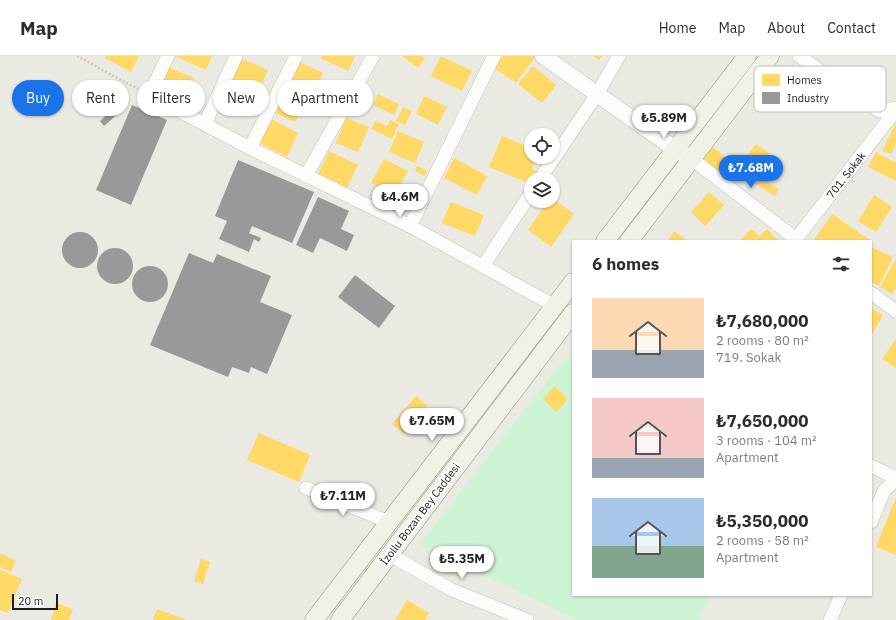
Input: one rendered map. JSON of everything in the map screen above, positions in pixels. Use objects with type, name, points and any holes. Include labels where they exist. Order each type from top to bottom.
[{"type":"main road","points":[[606,240],[747,56]]},
{"type":"main road","points":[[762,66],[770,56]]},
{"type":"main road","points":[[630,240],[754,77]]},
{"type":"main road","name":"İzollu Bozan Bey Caddesi","points":[[314,620],[572,283]]},
{"type":"main road","name":"İzollu Bozan Bey Caddesi","points":[[340,620],[571,319]]},
{"type":"street","points":[[157,80],[168,56]]},
{"type":"street","points":[[205,124],[236,56]]},
{"type":"street","points":[[250,148],[296,56]]},
{"type":"street","points":[[306,176],[373,56]]},
{"type":"street","points":[[410,226],[494,56]]},
{"type":"street","points":[[543,56],[675,149],[692,159],[796,240]]},
{"type":"street","points":[[545,172],[597,94],[619,56]]},
{"type":"street","points":[[799,56],[814,66]]},
{"type":"street","points":[[886,110],[896,109]]},
{"type":"street","name":"701. Sokak","points":[[796,240],[896,109]]},
{"type":"street","points":[[190,116],[306,176],[410,226],[555,306]]},
{"type":"street","points":[[482,266],[524,203]]},
{"type":"street","points":[[872,294],[895,308]]},
{"type":"street","points":[[872,467],[896,479],[884,491],[872,520]]},
{"type":"street","points":[[306,488],[389,522]]},
{"type":"street","points":[[390,554],[452,590],[527,620]]},
{"type":"street","points":[[830,620],[841,596]]},
{"type":"path","points":[[77,56],[137,88]]},
{"type":"green space","points":[[564,359],[572,359],[572,596],[710,596],[700,620],[576,620],[420,544]]},
{"type":"building: Homes","points":[[106,56],[139,56],[131,72],[105,58]]},
{"type":"building: Homes","points":[[174,56],[212,56],[206,70]]},
{"type":"building: Homes","points":[[321,56],[355,56],[348,71],[320,58]]},
{"type":"building: Homes","points":[[402,56],[421,56],[425,58],[418,68]]},
{"type":"building: Homes","points":[[441,56],[472,71],[462,91],[431,76]]},
{"type":"building: Homes","points":[[503,56],[536,56],[516,83],[494,68]]},
{"type":"building: Homes","points":[[593,56],[602,56],[599,60]]},
{"type":"building: Homes","points":[[240,58],[268,70],[264,80],[230,80]]},
{"type":"building: Homes","points":[[299,62],[323,73],[320,80],[291,80]]},
{"type":"building: Homes","points":[[533,66],[556,85],[542,103],[518,84]]},
{"type":"building: Homes","points":[[168,67],[194,78],[193,80],[162,80]]},
{"type":"building: Homes","points":[[378,94],[399,104],[394,115],[373,105]]},
{"type":"building: Homes","points":[[424,96],[447,107],[438,125],[416,114]]},
{"type":"building: Homes","points":[[277,104],[277,114],[273,112]]},
{"type":"building: Homes","points":[[403,107],[412,111],[405,125],[396,121]]},
{"type":"building: Homes","points":[[282,116],[298,116],[295,122]]},
{"type":"building: Homes","points":[[346,118],[369,127],[358,152],[336,143]]},
{"type":"building: Homes","points":[[271,119],[298,133],[287,157],[259,143]]},
{"type":"building: Homes","points":[[390,120],[399,124],[392,139],[371,129],[375,121],[387,126]]},
{"type":"building: Homes","points":[[896,123],[896,144],[891,154],[882,151]]},
{"type":"building: Homes","points":[[398,131],[424,142],[415,163],[389,152]]},
{"type":"building: Homes","points":[[502,136],[524,145],[524,164],[534,164],[532,169],[538,172],[524,172],[524,181],[489,167]]},
{"type":"building: Homes","points":[[756,144],[769,153],[754,174],[741,164]]},
{"type":"building: Homes","points":[[711,145],[728,160],[718,173],[700,158]]},
{"type":"building: Homes","points":[[329,151],[358,165],[347,188],[318,174]]},
{"type":"building: Homes","points":[[876,152],[896,163],[896,181],[868,167]]},
{"type":"building: Homes","points":[[454,158],[487,176],[477,195],[444,178]]},
{"type":"building: Homes","points":[[384,159],[408,171],[395,195],[371,183]]},
{"type":"building: Homes","points":[[417,166],[427,171],[425,176],[415,171]]},
{"type":"building: Homes","points":[[758,176],[779,189],[775,196],[754,183]]},
{"type":"building: Homes","points":[[709,192],[724,205],[705,226],[691,212]]},
{"type":"building: Homes","points":[[874,195],[892,207],[876,232],[858,221]]},
{"type":"building: Homes","points":[[451,202],[484,215],[475,236],[442,223]]},
{"type":"building: Homes","points":[[560,204],[574,214],[551,247],[528,230],[543,208],[560,208]]},
{"type":"building: Homes","points":[[832,214],[870,240],[814,240]]},
{"type":"building: Homes","points":[[751,229],[760,236],[767,229],[778,240],[740,240]]},
{"type":"building: Homes","points":[[674,231],[687,240],[669,240]]},
{"type":"building: Homes","points":[[872,247],[893,257],[879,286],[872,282]]},
{"type":"building: Homes","points":[[895,260],[896,286],[892,294],[880,287]]},
{"type":"building: Homes","points":[[872,309],[883,315],[872,334]]},
{"type":"building: Homes","points":[[896,339],[896,368],[882,359]]},
{"type":"building: Homes","points":[[555,386],[568,399],[556,412],[543,399]]},
{"type":"building: Homes","points":[[416,396],[427,406],[404,434],[392,424]]},
{"type":"building: Homes","points":[[259,433],[310,455],[299,482],[247,460]]},
{"type":"building: Homes","points":[[896,497],[896,555],[876,547]]},
{"type":"building: Homes","points":[[0,553],[16,561],[11,572],[0,567]]},
{"type":"building: Homes","points":[[201,559],[210,562],[203,584],[194,581]]},
{"type":"building: Homes","points":[[0,570],[22,579],[8,613],[0,610]]},
{"type":"building: Homes","points":[[407,600],[429,613],[425,620],[395,620]]},
{"type":"building: Homes","points":[[56,603],[73,609],[69,620],[51,620]]},
{"type":"building: Homes","points":[[157,609],[188,620],[153,620]]},
{"type":"building: Industry","points":[[132,105],[137,107],[137,116],[158,116],[167,120],[131,205],[96,190],[127,116],[129,116]]},
{"type":"building: Industry","points":[[105,116],[116,116],[104,126],[100,121]]},
{"type":"building: Industry","points":[[238,160],[314,192],[292,243],[252,226],[249,233],[261,238],[259,242],[254,239],[249,252],[219,239],[227,221],[215,216]]},
{"type":"building: Industry","points":[[318,197],[349,211],[341,229],[354,235],[347,251],[320,238],[313,253],[296,245]]},
{"type":"building: Industry","points":[[84,232],[93,237],[97,243],[97,257],[93,263],[84,268],[76,268],[67,263],[63,257],[62,246],[67,237],[73,233]]},
{"type":"building: Industry","points":[[119,248],[128,253],[132,259],[132,273],[128,279],[119,284],[111,284],[102,279],[98,273],[97,262],[102,253],[108,249]]},
{"type":"building: Industry","points":[[189,253],[213,263],[217,254],[271,276],[260,302],[292,315],[267,374],[251,367],[249,373],[232,367],[228,377],[150,345]]},
{"type":"building: Industry","points":[[154,266],[163,271],[167,277],[167,291],[163,297],[154,302],[146,302],[137,297],[133,291],[132,280],[137,271],[143,267]]},
{"type":"building: Industry","points":[[355,275],[395,306],[379,328],[338,297]]}]
